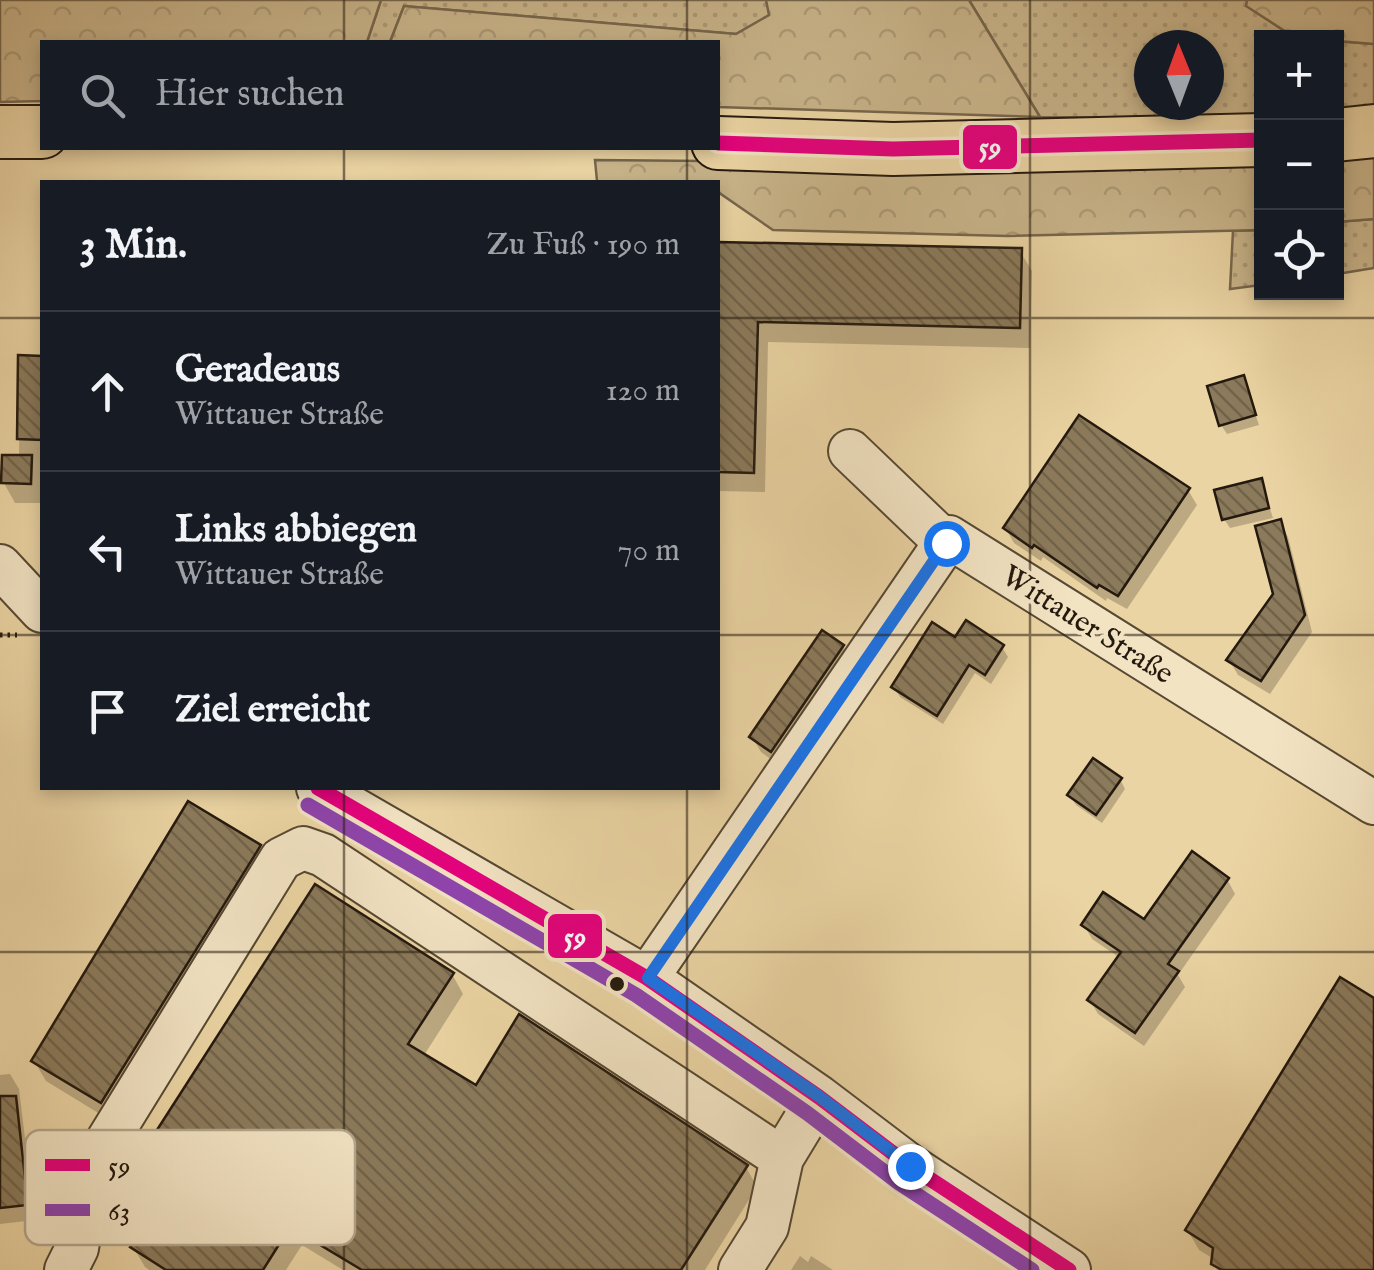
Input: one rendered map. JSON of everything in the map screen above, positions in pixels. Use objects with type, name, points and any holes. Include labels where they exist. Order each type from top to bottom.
[{"type":"main road","points":[[1344,133],[1374,131]]},
{"type":"main road","points":[[0,132],[40,132]]},
{"type":"main road","points":[[720,144],[893,150],[1254,140]]},
{"type":"street","points":[[648,978],[946,543],[850,451]]},
{"type":"street","name":"Wittauer Straße","points":[[946,543],[949,537],[1374,803]]},
{"type":"street","points":[[4,580],[40,609]]},
{"type":"street","points":[[321,790],[648,978],[820,1097],[1015,1254],[1069,1270]]},
{"type":"street","points":[[114,1130],[281,859],[304,848],[323,855],[782,1158]]},
{"type":"street","points":[[740,1270],[767,1226],[782,1158],[820,1097]]},
{"type":"street","points":[[66,1270],[77,1245]]},
{"type":"green space","points":[[0,0],[381,0],[368,40],[40,40],[40,101],[0,102]]},
{"type":"green space","points":[[381,0],[766,0],[770,15],[736,34],[404,6],[391,40],[368,40]]},
{"type":"green space","points":[[766,0],[969,0],[1040,117],[720,107],[720,40],[391,40],[404,6],[736,34],[769,15]]},
{"type":"green space","points":[[969,0],[1247,0],[1247,6],[1283,30],[1254,30],[1254,119],[1224,119],[1224,30],[1134,30],[1134,118],[1040,117]]},
{"type":"green space","points":[[1247,0],[1374,0],[1374,44],[1344,42],[1344,30],[1283,30],[1246,6]]},
{"type":"green space","points":[[1344,42],[1374,44],[1374,112],[1344,114]]},
{"type":"green space","points":[[1374,157],[1374,219],[1344,221],[1344,159]]},
{"type":"green space","points":[[595,160],[1254,166],[1254,230],[1008,236],[773,230],[720,193],[720,180],[597,180]]},
{"type":"green space","points":[[1374,219],[1374,268],[1344,273],[1344,221]]},
{"type":"green space","points":[[1254,230],[1254,286],[1230,289],[1233,231]]},
{"type":"building","points":[[720,242],[1022,248],[1020,328],[758,322],[754,473],[720,472]]},
{"type":"building","points":[[18,355],[40,356],[40,440],[17,439]]},
{"type":"building","points":[[1244,375],[1256,415],[1219,426],[1207,386]]},
{"type":"building","points":[[1079,415],[1190,488],[1118,596],[1099,585],[1097,588],[1003,528]]},
{"type":"building","points":[[2,455],[32,455],[31,484],[1,483]]},
{"type":"building","points":[[1262,478],[1269,508],[1222,520],[1214,490]]},
{"type":"building","points":[[1281,519],[1305,615],[1261,681],[1226,660],[1273,594],[1255,526]]},
{"type":"building","points":[[966,620],[1004,645],[985,675],[969,665],[937,716],[891,687],[932,622],[955,637]]},
{"type":"building","points":[[822,630],[844,645],[771,752],[749,737]]},
{"type":"building","points":[[1093,758],[1122,778],[1096,815],[1067,795]]},
{"type":"building","points":[[188,801],[261,845],[101,1103],[31,1061]]},
{"type":"building","points":[[1192,851],[1229,878],[1168,964],[1179,971],[1135,1033],[1087,1000],[1121,952],[1081,925],[1103,892],[1144,919]]},
{"type":"building","points":[[315,884],[454,973],[408,1044],[476,1085],[519,1014],[748,1165],[681,1270],[362,1270],[320,1245],[355,1245],[355,1130],[157,1130]]},
{"type":"building","points":[[1340,977],[1374,998],[1374,1270],[1222,1270],[1211,1264],[1213,1248],[1185,1230]]},
{"type":"building","points":[[0,1096],[16,1096],[25,1205],[0,1208]]},
{"type":"building","points":[[279,1245],[263,1270],[166,1270],[130,1247]]},
{"type":"transit line","name":"59","points":[[720,143],[893,149],[1254,140]]},
{"type":"transit line","name":"59","points":[[321,790],[647,978],[819,1097],[910,1166],[1069,1270]]},
{"type":"transit line","name":"63","points":[[308,805],[636,995],[807,1113],[899,1183],[1032,1270]]},
{"type":"route","points":[[910,1166],[820,1097],[648,978],[946,543]]}]
